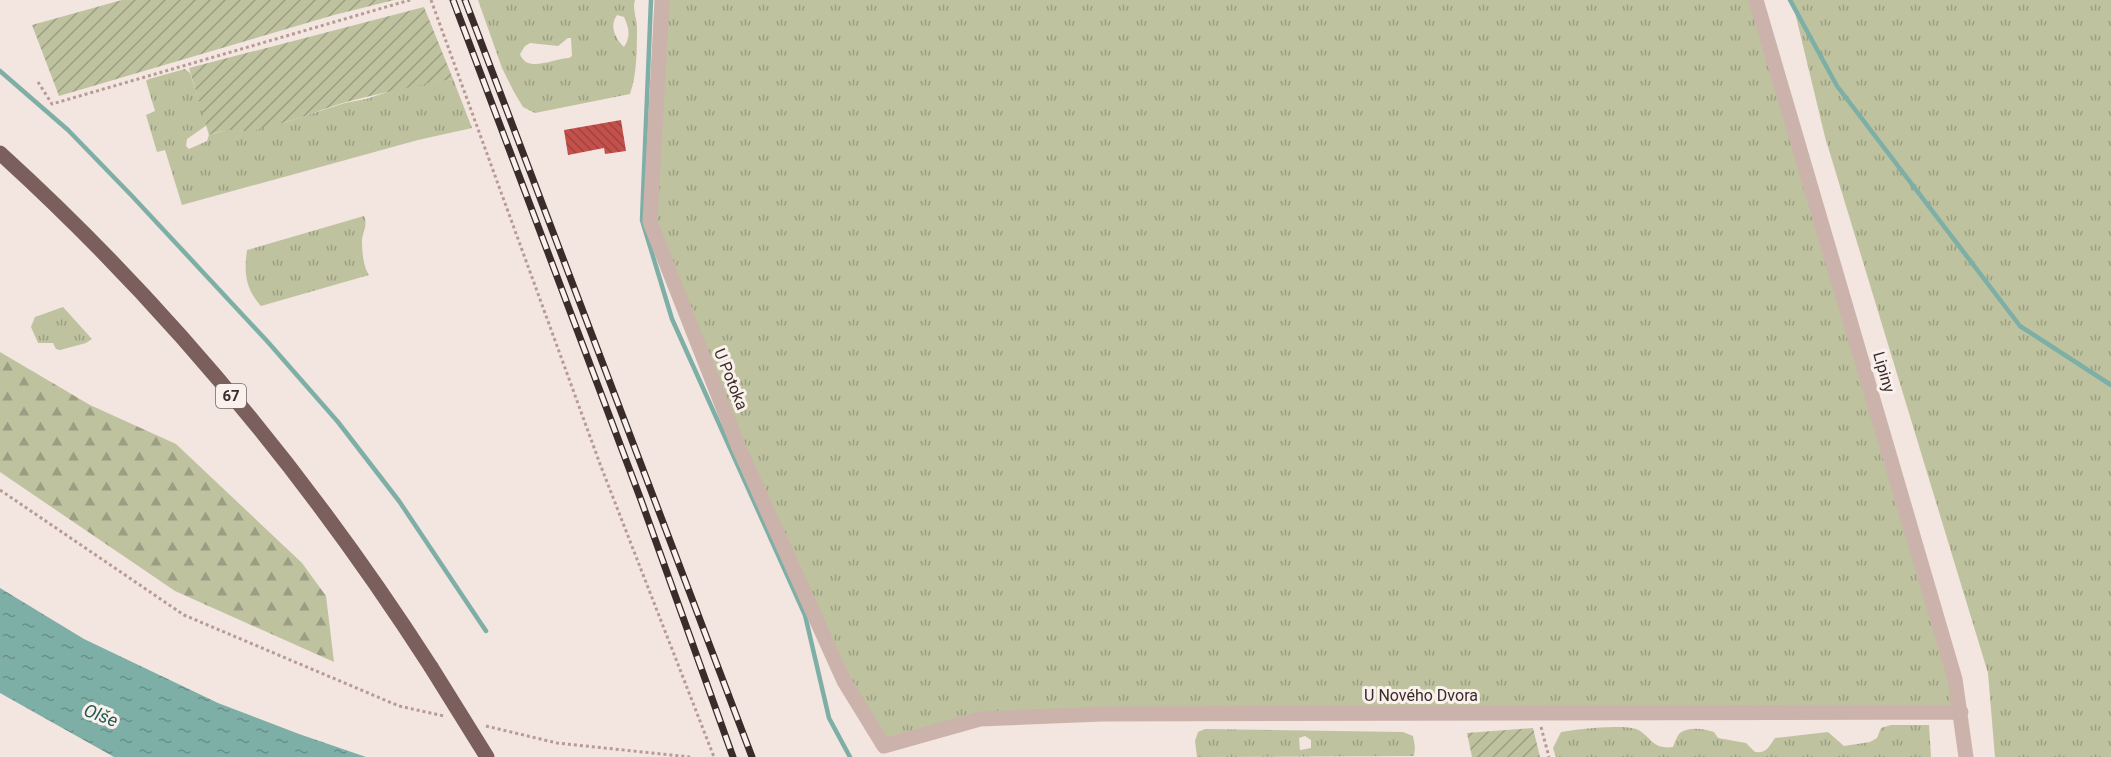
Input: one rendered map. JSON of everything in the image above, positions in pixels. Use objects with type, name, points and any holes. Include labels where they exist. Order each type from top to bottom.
[{"type":"main road","name":"67","points":[[0,153],[101,251],[188,345],[290,468],[357,556],[431,667],[487,757]]},
{"type":"street","name":"U Potoka","points":[[662,0],[650,222],[739,448],[844,681],[884,746]]},
{"type":"street","name":"Lipiny","points":[[1756,0],[1955,679],[1966,757]]},
{"type":"street","name":"U Nového Dvora","points":[[884,746],[980,718],[1114,714],[1961,712]]},
{"type":"path","points":[[38,82],[52,104],[410,0]]},
{"type":"path","points":[[431,0],[600,464],[714,757]]},
{"type":"path","points":[[0,490],[184,615],[399,706],[444,716]]},
{"type":"path","points":[[1538,713],[1549,757]]},
{"type":"path","points":[[478,724],[558,743],[690,757]]},
{"type":"green space","points":[[122,0],[394,0],[334,15],[59,96],[32,25]]},
{"type":"green space","points":[[478,0],[635,0],[637,53],[630,94],[535,113],[523,107],[502,68]],"holes":[[[617,15],[624,17],[628,28],[628,39],[624,47],[613,28]],[[571,38],[572,56],[569,58],[535,64],[528,63],[520,54],[530,43],[558,46]]]},
{"type":"green space","points":[[662,0],[1756,0],[1961,712],[980,719],[884,746],[844,681],[650,222]]},
{"type":"green space","points":[[1792,0],[2111,0],[2111,757],[1995,757],[1988,673],[1825,137]]},
{"type":"green space","points":[[424,7],[453,79],[346,102],[300,118],[258,129],[226,130],[209,135],[189,68]]},
{"type":"green space","points":[[185,69],[190,73],[207,125],[187,139],[186,146],[189,149],[207,141],[209,135],[230,129],[246,131],[286,122],[403,87],[453,79],[472,128],[418,140],[182,205],[165,150],[157,152],[146,115],[155,111],[146,81]]},
{"type":"green space","points":[[364,216],[366,222],[362,240],[363,254],[369,275],[261,306],[247,280],[247,250]]},
{"type":"green space","points":[[63,307],[92,339],[86,343],[60,350],[56,349],[53,343],[38,343],[31,327],[35,317]]},
{"type":"green space","points":[[0,352],[90,405],[176,444],[302,563],[326,596],[334,662],[175,591],[0,472]]},
{"type":"green space","points":[[1891,725],[1929,725],[1931,757],[1556,757],[1553,748],[1561,732],[1621,727],[1636,729],[1660,746],[1673,747],[1680,733],[1692,729],[1714,732],[1718,738],[1746,743],[1755,752],[1762,752],[1775,738],[1828,732],[1844,746],[1870,742],[1877,738],[1881,728]]},
{"type":"green space","points":[[1533,728],[1540,757],[1472,757],[1467,733]]},
{"type":"green space","points":[[1205,729],[1403,732],[1413,736],[1415,747],[1414,756],[1197,757],[1195,741],[1198,732]],"holes":[[[1305,736],[1311,740],[1311,748],[1300,750],[1299,738]]]},
{"type":"water","name":"Olše","points":[[0,588],[84,639],[218,703],[366,757],[114,757],[0,693]]},
{"type":"building","points":[[621,120],[626,151],[605,154],[604,148],[568,155],[564,130]]},
{"type":"waterway","points":[[651,0],[642,220],[672,319],[805,615],[829,718],[850,757]]},
{"type":"waterway","points":[[1790,0],[1837,86],[2020,326],[2111,385]]},
{"type":"waterway","points":[[0,71],[68,130],[132,196],[267,341],[338,422],[399,501],[486,631]]},
{"type":"railway","points":[[453,0],[641,500],[733,757]]},
{"type":"railway","points":[[465,0],[752,757]]}]
